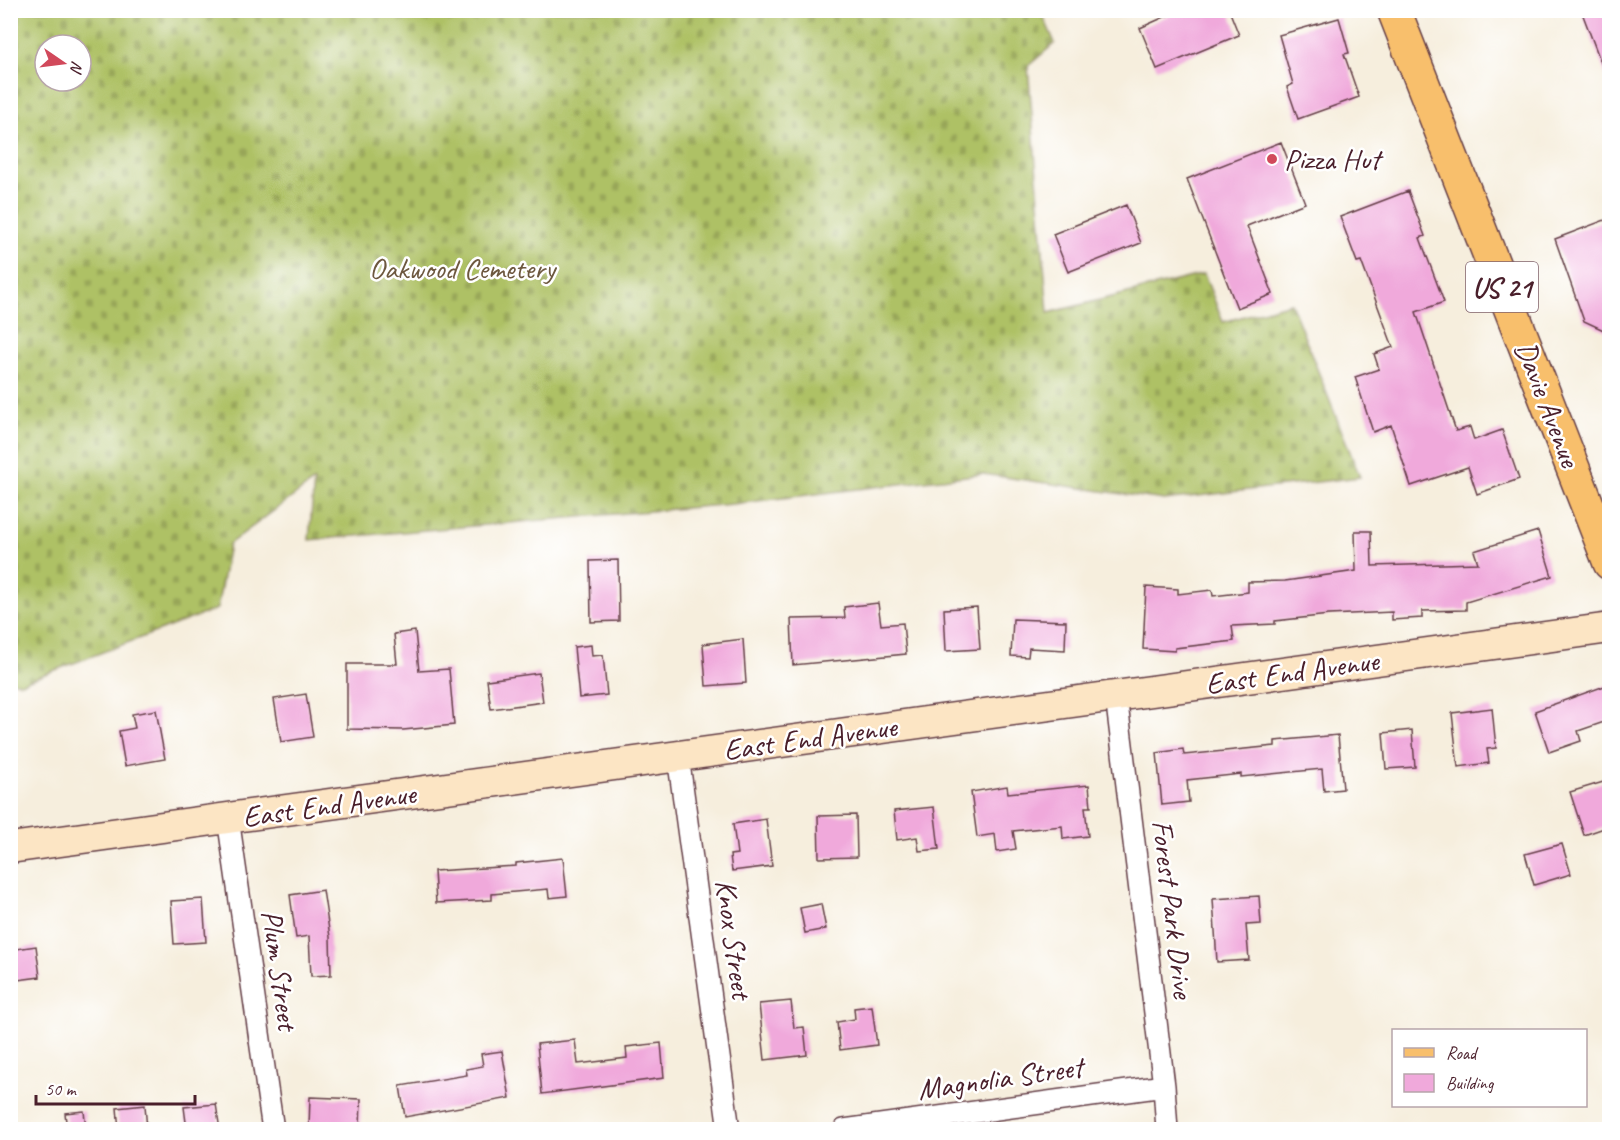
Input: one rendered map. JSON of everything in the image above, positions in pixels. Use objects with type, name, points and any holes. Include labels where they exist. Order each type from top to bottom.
[{"type":"main road","name":"Davie Avenue","points":[[1394,10],[1610,563]]},
{"type":"street","name":"East End Avenue","points":[[10,848],[1610,627]]},
{"type":"street","name":"Forest Park Drive","points":[[1116,696],[1164,1086],[1167,1130]]},
{"type":"street","name":"Knox Street","points":[[678,756],[729,1130]]},
{"type":"street","name":"Plum Street","points":[[228,818],[273,1130]]},
{"type":"street","name":"Magnolia Street","points":[[844,1130],[1164,1086]]},
{"type":"green space","name":"Oakwood Cemetery","points":[[11,10],[1041,11],[1055,43],[1028,66],[1048,313],[1204,274],[1223,322],[1291,303],[1360,477],[1164,500],[983,474],[733,504],[309,540],[314,481],[229,544],[217,609],[21,683],[11,681]]},
{"type":"building","points":[[1180,10],[1229,10],[1239,35],[1157,69],[1140,28]]},
{"type":"building","points":[[1581,10],[1610,10],[1610,80],[1608,81]]},
{"type":"building","points":[[1339,18],[1349,53],[1344,54],[1359,97],[1298,119],[1287,87],[1293,84],[1279,35]]},
{"type":"building","points":[[1281,142],[1305,203],[1247,226],[1273,294],[1237,308],[1187,179]]},
{"type":"building","points":[[1408,191],[1425,236],[1420,238],[1444,302],[1416,312],[1456,431],[1470,427],[1474,440],[1502,430],[1519,479],[1477,494],[1468,467],[1411,486],[1391,425],[1373,432],[1355,377],[1379,369],[1374,354],[1393,347],[1361,261],[1357,262],[1340,217]]},
{"type":"building","points":[[1126,205],[1141,243],[1068,272],[1053,234]]},
{"type":"building","points":[[1610,218],[1610,333],[1584,321],[1555,239]]},
{"type":"building","points":[[1355,531],[1371,531],[1372,566],[1478,563],[1474,551],[1538,531],[1552,576],[1466,602],[1466,610],[1422,611],[1422,618],[1392,620],[1392,612],[1329,615],[1275,621],[1275,624],[1232,626],[1234,641],[1175,648],[1175,651],[1143,649],[1146,587],[1178,589],[1178,594],[1212,590],[1213,596],[1248,592],[1248,582],[1285,581],[1356,571]]},
{"type":"building","points":[[618,560],[619,621],[591,622],[590,561]]},
{"type":"building","points":[[878,603],[881,625],[903,623],[906,654],[793,665],[791,619],[845,618],[844,607]]},
{"type":"building","points":[[977,607],[980,649],[946,651],[944,609]]},
{"type":"building","points":[[1013,619],[1066,621],[1065,650],[1029,648],[1028,657],[1011,656]]},
{"type":"building","points":[[415,631],[419,671],[449,669],[454,725],[403,730],[347,729],[347,664],[397,664],[394,634]]},
{"type":"building","points":[[743,639],[746,683],[706,686],[703,644]]},
{"type":"building","points":[[591,645],[592,656],[603,655],[607,695],[579,698],[574,647]]},
{"type":"building","points":[[539,673],[543,702],[491,709],[487,680]]},
{"type":"building","points":[[1610,684],[1610,720],[1578,731],[1581,741],[1549,752],[1535,711]]},
{"type":"building","points":[[306,694],[313,737],[281,742],[274,699]]},
{"type":"building","points":[[1492,708],[1496,748],[1487,749],[1489,763],[1458,767],[1452,713]]},
{"type":"building","points":[[156,710],[165,759],[125,766],[119,731],[135,728],[132,714]]},
{"type":"building","points":[[1412,730],[1415,767],[1386,769],[1383,733]]},
{"type":"building","points":[[1338,735],[1343,789],[1324,791],[1322,769],[1241,777],[1241,774],[1187,780],[1189,802],[1162,805],[1157,753],[1183,749],[1184,755],[1275,746],[1275,741]]},
{"type":"building","points":[[1610,780],[1610,826],[1584,835],[1570,792]]},
{"type":"building","points":[[1089,785],[1091,807],[1085,807],[1088,836],[1063,839],[1062,826],[1013,831],[1016,849],[997,852],[995,834],[977,837],[971,792],[1007,786],[1008,793]]},
{"type":"building","points":[[934,807],[939,849],[919,851],[917,837],[897,840],[894,811]]},
{"type":"building","points":[[856,815],[857,857],[819,858],[818,816]]},
{"type":"building","points":[[766,819],[772,866],[732,871],[730,855],[737,854],[733,824]]},
{"type":"building","points":[[1562,844],[1571,874],[1534,885],[1525,854]]},
{"type":"building","points":[[563,858],[567,896],[549,898],[548,889],[492,894],[492,900],[436,903],[434,871],[516,866],[516,863]]},
{"type":"building","points":[[323,890],[330,937],[331,975],[311,976],[309,936],[296,938],[290,895]]},
{"type":"building","points":[[1259,896],[1261,924],[1246,925],[1249,960],[1217,962],[1213,899]]},
{"type":"building","points":[[203,899],[206,942],[174,944],[171,901]]},
{"type":"building","points":[[821,904],[826,929],[805,933],[800,908]]},
{"type":"building","points":[[36,946],[40,977],[10,981],[10,950]]},
{"type":"building","points":[[791,1001],[794,1028],[804,1027],[807,1055],[765,1060],[759,1004]]},
{"type":"building","points":[[872,1006],[877,1045],[840,1050],[837,1022],[855,1019],[854,1008]]},
{"type":"building","points":[[575,1040],[578,1064],[627,1058],[626,1047],[661,1043],[664,1078],[542,1094],[537,1044]]},
{"type":"building","points":[[502,1051],[510,1098],[405,1117],[400,1086],[467,1075],[466,1069],[483,1066],[481,1054]]},
{"type":"building","points":[[310,1097],[361,1099],[360,1128],[309,1127]]},
{"type":"building","points":[[216,1104],[220,1130],[187,1130],[184,1107]]},
{"type":"building","points":[[145,1105],[147,1130],[119,1130],[117,1108]]},
{"type":"building","points":[[84,1111],[86,1130],[67,1130],[65,1113]]},
{"type":"place","name":"Pizza Hut","points":[[1272,159]]}]
